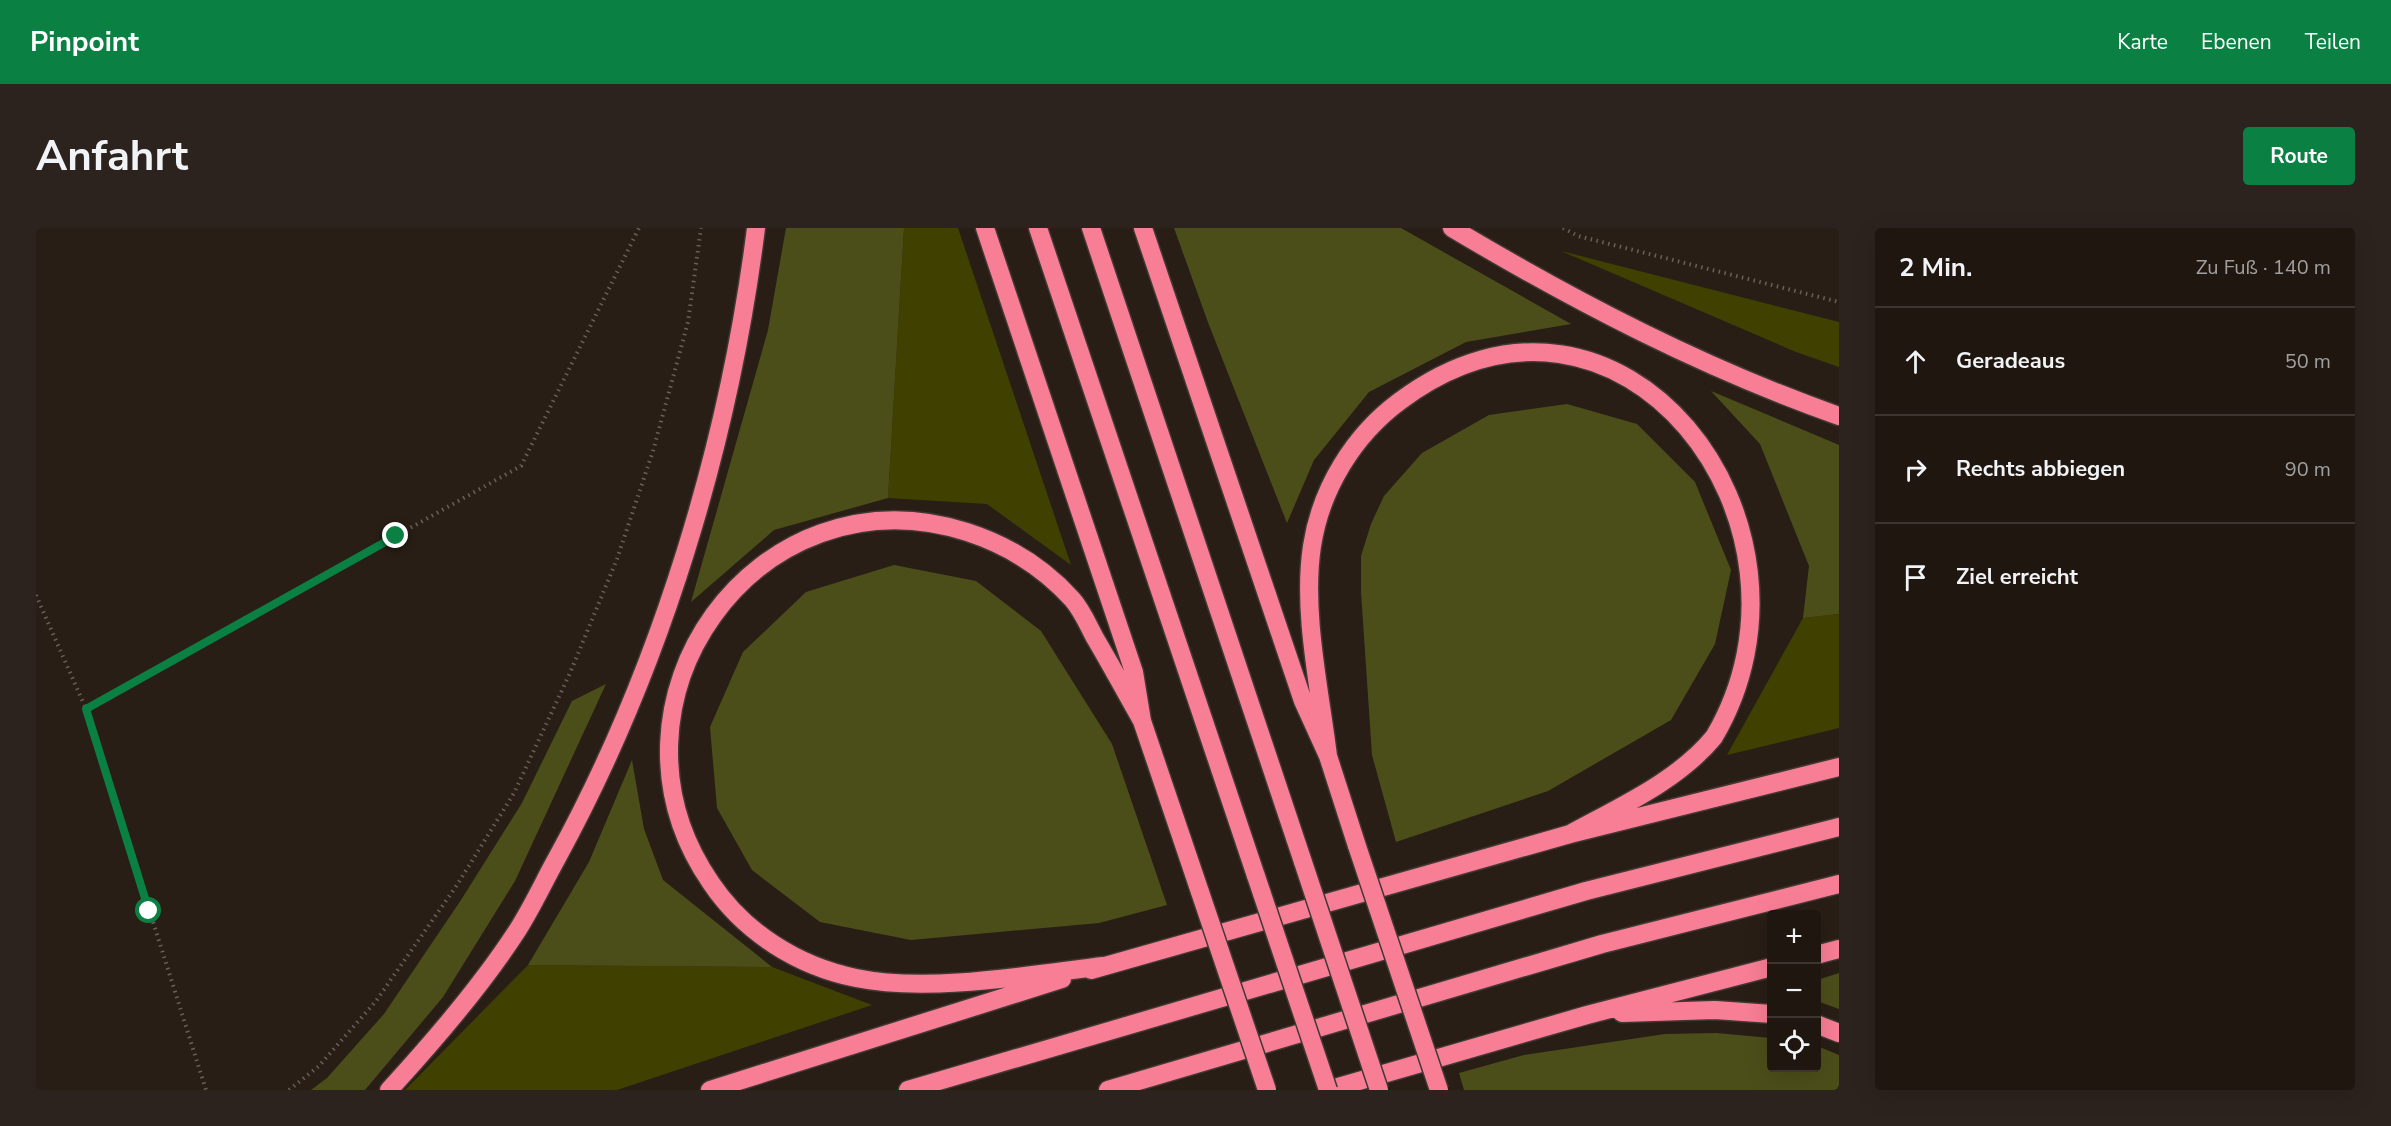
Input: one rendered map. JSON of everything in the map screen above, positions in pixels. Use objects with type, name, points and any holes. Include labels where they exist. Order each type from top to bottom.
[{"type":"highway","points":[[389,1090],[432,1044],[516,933],[579,818],[636,694],[721,427],[756,228]]},
{"type":"highway","points":[[985,228],[1134,672],[1142,721],[1267,1090]]},
{"type":"highway","points":[[1038,228],[1328,1090],[1587,1015],[1767,968]]},
{"type":"highway","points":[[1091,228],[1379,1090]]},
{"type":"highway","points":[[1143,228],[1303,701],[1328,756],[1439,1090]]},
{"type":"highway","points":[[1452,228],[1581,302],[1687,355],[1839,416]]},
{"type":"highway","points":[[1328,756],[1308,582],[1312,544],[1322,506],[1338,471],[1360,439],[1386,411],[1418,388],[1452,370],[1489,358],[1527,353],[1566,355],[1604,362],[1640,376],[1674,396],[1704,421]]},
{"type":"highway","points":[[1103,966],[970,981],[909,982],[857,979],[807,964],[762,938],[724,902],[712,885],[695,860],[675,811],[668,760],[672,708],[687,658],[713,614],[748,576],[790,546],[839,528],[890,520],[942,524],[991,540],[1036,566],[1074,601],[1142,721]]},
{"type":"highway","points":[[1570,834],[1625,804],[1685,765],[1713,739],[1736,707],[1754,673],[1763,645]]},
{"type":"highway","points":[[710,1090],[1103,966],[1570,834],[1839,767]]},
{"type":"highway","points":[[908,1090],[1586,891],[1839,827]]},
{"type":"highway","points":[[1108,1090],[1602,944],[1839,884]]},
{"type":"highway","points":[[1821,954],[1839,949]]},
{"type":"highway","points":[[1587,1015],[1715,1010],[1767,1014]]},
{"type":"highway","points":[[1821,1026],[1839,1033]]},
{"type":"path","points":[[86,709],[520,466],[639,228]]},
{"type":"path","points":[[289,1090],[319,1066],[376,1001],[457,885],[514,792],[570,673],[617,560],[653,451],[688,322],[701,228]]},
{"type":"path","points":[[1563,228],[1578,236],[1839,302]]},
{"type":"path","points":[[36,595],[86,709],[206,1090]]},
{"type":"shaded area","points":[[786,228],[904,228],[888,498],[774,530],[691,602],[768,330]]},
{"type":"shaded area","points":[[904,228],[958,228],[1071,565],[987,504],[888,498]]},
{"type":"shaded area","points":[[1174,228],[1401,228],[1571,324],[1466,342],[1369,392],[1314,460],[1287,523],[1209,325]]},
{"type":"shaded area","points":[[1561,251],[1839,322],[1839,367],[1796,352]]},
{"type":"shaded area","points":[[1711,391],[1839,445],[1839,614],[1803,618],[1809,566],[1760,444]]},
{"type":"shaded area","points":[[1567,404],[1637,424],[1695,482],[1731,570],[1715,644],[1671,720],[1548,791],[1396,842],[1372,755],[1361,592],[1361,556],[1371,524],[1384,496],[1422,453],[1489,415]]},
{"type":"shaded area","points":[[894,565],[976,581],[1041,631],[1112,744],[1167,905],[1099,923],[911,940],[820,922],[752,870],[717,808],[710,727],[743,652],[806,592]]},
{"type":"shaded area","points":[[1839,614],[1839,728],[1727,755],[1803,618]]},
{"type":"shaded area","points":[[606,684],[515,881],[443,997],[365,1090],[311,1090],[327,1078],[384,1014],[461,900],[522,803],[572,701]]},
{"type":"shaded area","points":[[632,760],[644,829],[663,880],[772,967],[528,965],[589,862]]},
{"type":"shaded area","points":[[528,965],[772,967],[872,1005],[617,1090],[405,1090]]},
{"type":"shaded area","points":[[1839,973],[1839,1009],[1821,1002],[1821,979]]},
{"type":"shaded area","points":[[1716,1033],[1767,1038],[1767,1072],[1821,1072],[1821,1048],[1839,1055],[1839,1090],[1464,1090],[1459,1073],[1524,1055],[1665,1034]]},
{"type":"route","points":[[149,911],[86,709],[396,536]]}]
